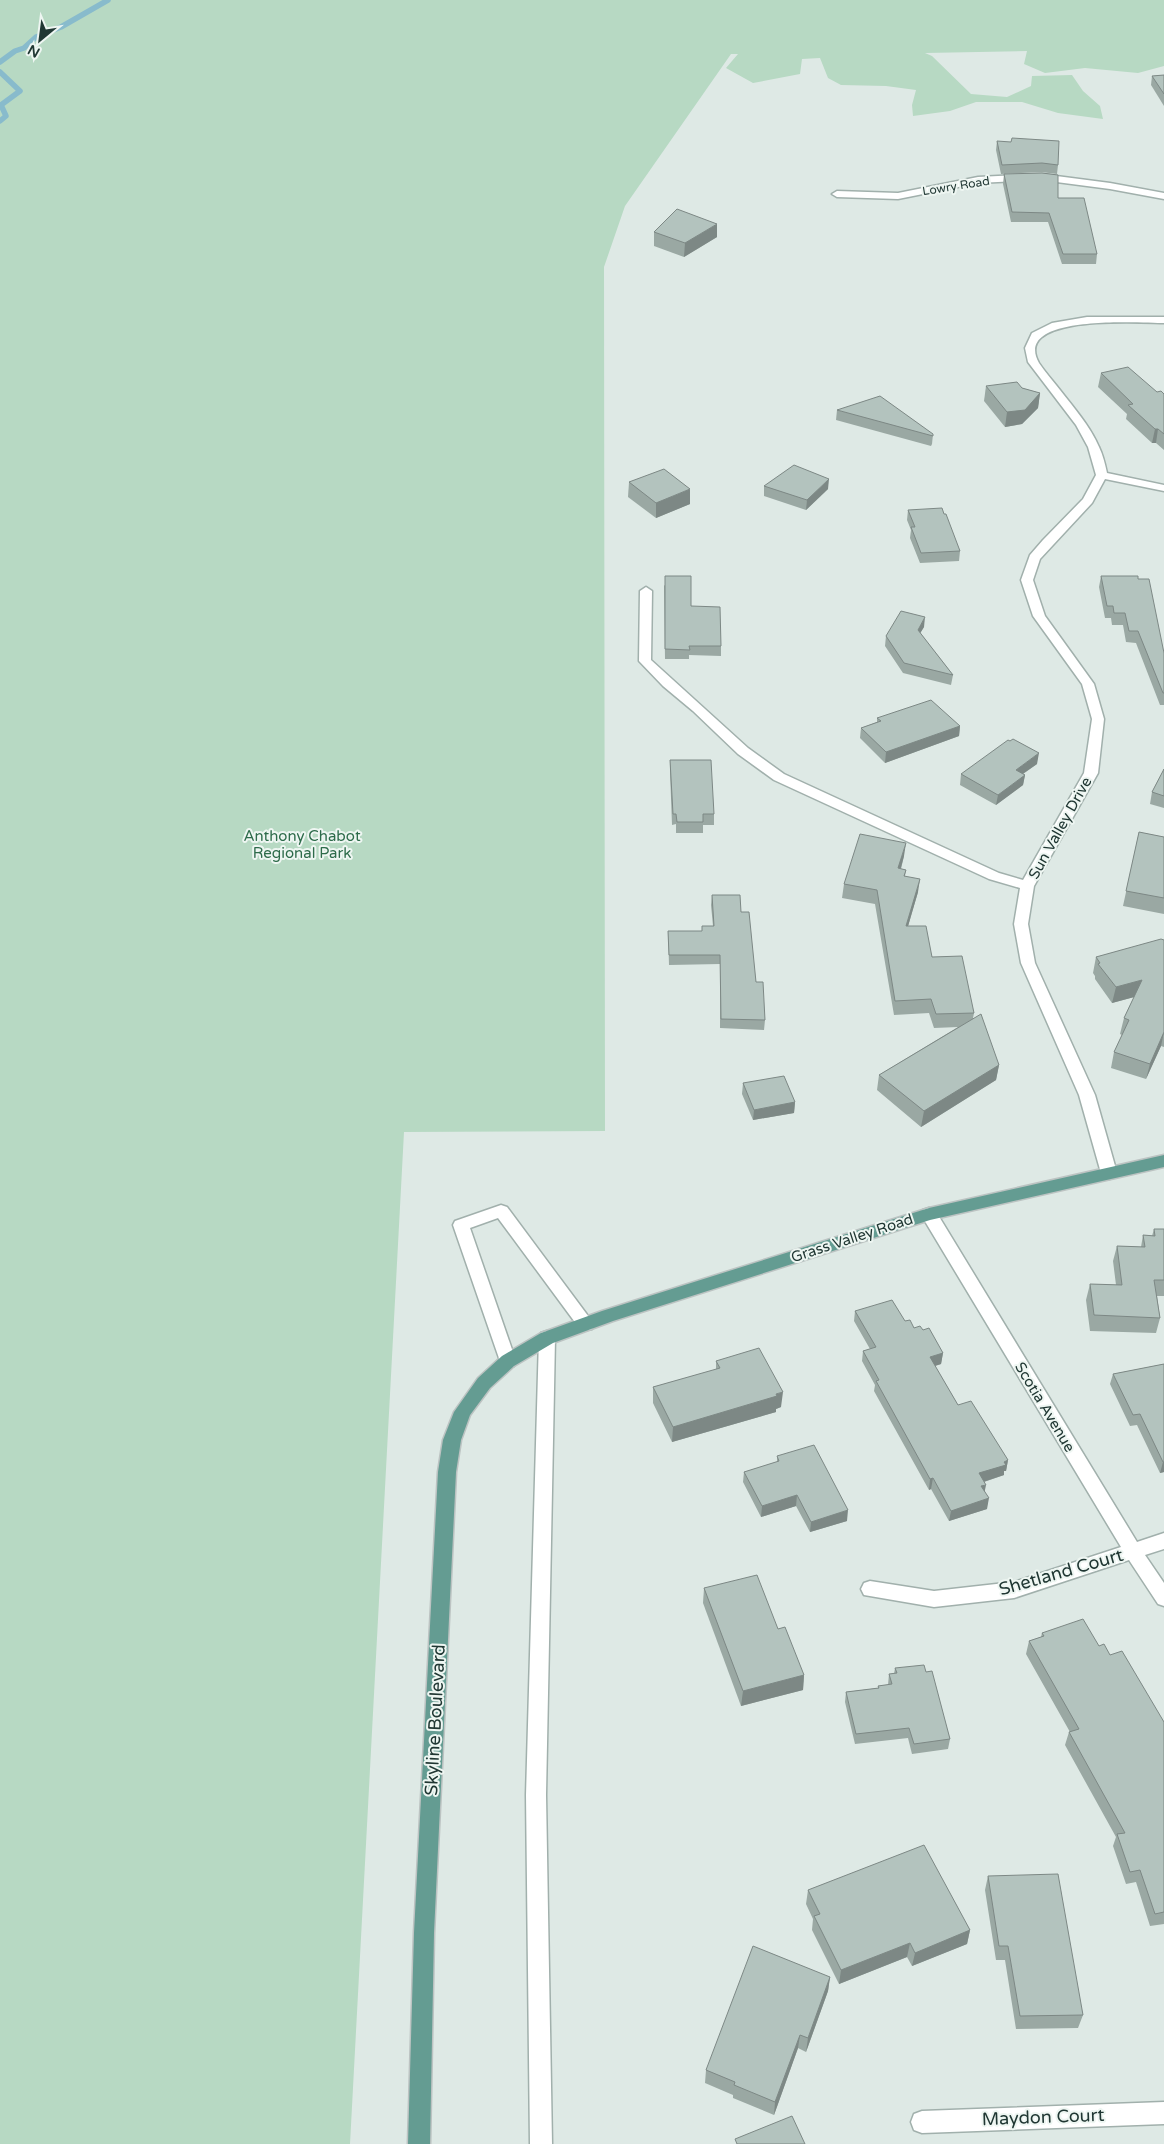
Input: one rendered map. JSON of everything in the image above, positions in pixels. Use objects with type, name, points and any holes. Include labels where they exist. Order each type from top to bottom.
[{"type":"main road","name":"Grass Valley Road","points":[[547,1338],[929,1214],[1164,1161]]},
{"type":"main road","name":"Skyline Boulevard","points":[[420,2144],[424,1933],[447,1472],[452,1440],[464,1412],[484,1383],[508,1361],[547,1338]]},
{"type":"street","name":"Lowry Road","points":[[837,194],[898,196],[978,180],[1042,177],[1110,186],[1164,196]]},
{"type":"street","points":[[1164,320],[1087,320],[1056,325],[1036,335],[1030,348],[1032,362],[1081,424],[1094,447],[1102,476],[1164,488]]},
{"type":"street","name":"Sun Valley Drive","points":[[1102,476],[1088,501],[1046,542],[1034,558],[1027,580],[1039,616],[1088,684],[1098,719],[1091,773],[1027,886],[1021,924],[1028,963],[1087,1095],[1109,1173]]},
{"type":"street","points":[[646,590],[645,661],[743,751],[779,777],[994,876],[1027,886]]},
{"type":"street","points":[[508,1361],[462,1225],[501,1211],[586,1324]]},
{"type":"street","name":"Scotia Avenue","points":[[929,1214],[1133,1551],[1164,1598]]},
{"type":"street","points":[[541,2144],[536,1795],[547,1338]]},
{"type":"street","name":"Shetland Court","points":[[870,1589],[934,1599],[1014,1590],[1164,1541]]},
{"type":"street","name":"Maydon Court","points":[[922,2122],[1164,2113]]},
{"type":"green space","name":"Anthony Chabot Regional Park","points":[[0,0],[1164,0],[1164,66],[1138,73],[1085,68],[1045,73],[1024,64],[1027,51],[925,53],[932,56],[971,94],[1007,97],[1031,86],[1032,76],[1072,75],[1083,91],[1100,106],[1103,119],[1058,113],[1022,102],[976,102],[950,111],[913,116],[912,105],[916,90],[886,86],[841,85],[828,78],[820,58],[802,59],[800,74],[753,83],[726,68],[738,54],[731,54],[625,206],[604,267],[605,1131],[404,1132],[350,2144],[0,2144]]},
{"type":"building","points":[[1164,75],[1164,94],[1152,76]]},
{"type":"building","points":[[1012,138],[1059,141],[1058,165],[1042,163],[1002,165],[997,141],[1011,142]]},
{"type":"building","points":[[1042,173],[1058,175],[1058,198],[1084,198],[1097,254],[1063,254],[1049,213],[1012,212],[1004,174]]},
{"type":"building","points":[[677,209],[717,224],[685,243],[654,232]]},
{"type":"building","points":[[1128,367],[1157,392],[1161,391],[1164,394],[1164,434],[1155,429],[1128,405],[1133,404],[1101,373]]},
{"type":"building","points":[[1017,382],[1022,388],[1040,393],[1025,410],[1007,412],[986,386]]},
{"type":"building","points":[[880,396],[933,434],[933,436],[837,410]]},
{"type":"building","points":[[794,465],[829,479],[807,500],[764,486]]},
{"type":"building","points":[[664,469],[690,489],[656,503],[629,482]]},
{"type":"building","points":[[942,508],[960,551],[921,553],[911,527],[915,527],[908,510]]},
{"type":"building","points":[[665,576],[691,576],[691,606],[720,607],[721,646],[689,646],[690,650],[665,649]]},
{"type":"building","points":[[1101,576],[1138,576],[1138,579],[1149,579],[1164,653],[1164,693],[1138,631],[1129,631],[1125,613],[1114,613],[1113,606],[1107,606]]},
{"type":"building","points":[[901,611],[925,617],[918,630],[953,675],[904,663],[886,636]]},
{"type":"building","points":[[931,700],[960,726],[886,752],[861,728],[881,721],[877,718]]},
{"type":"building","points":[[1013,739],[1039,753],[1016,770],[1025,775],[998,795],[961,774],[1008,740]]},
{"type":"building","points":[[670,760],[711,760],[714,814],[703,814],[703,822],[677,822],[676,814],[673,814]]},
{"type":"building","points":[[1164,769],[1164,796],[1152,792]]},
{"type":"building","points":[[1139,832],[1164,837],[1164,898],[1126,891]]},
{"type":"building","points":[[860,834],[906,843],[898,868],[906,870],[904,876],[920,879],[906,926],[926,926],[932,957],[962,956],[974,1013],[936,1014],[931,999],[895,1001],[877,890],[844,884]]},
{"type":"building","points":[[712,895],[740,895],[741,912],[749,912],[756,982],[763,982],[765,1020],[721,1019],[720,955],[669,955],[668,931],[702,931],[702,926],[714,926]]},
{"type":"building","points":[[1161,939],[1164,940],[1164,1032],[1150,1064],[1114,1052],[1129,1020],[1124,1018],[1142,980],[1116,987],[1098,964],[1100,963],[1096,957]]},
{"type":"building","points":[[981,1014],[999,1065],[924,1111],[879,1075]]},
{"type":"building","points":[[784,1076],[795,1102],[754,1110],[743,1083]]},
{"type":"building","points":[[1154,1229],[1164,1229],[1164,1280],[1154,1280],[1160,1318],[1094,1315],[1090,1284],[1122,1285],[1117,1246],[1145,1247],[1143,1235],[1155,1236]]},
{"type":"building","points":[[892,1300],[905,1321],[910,1320],[914,1328],[920,1326],[923,1330],[929,1328],[943,1353],[930,1357],[958,1405],[971,1401],[1008,1460],[1004,1462],[1006,1465],[979,1473],[986,1485],[981,1486],[989,1498],[951,1511],[933,1478],[930,1479],[876,1381],[879,1380],[863,1351],[876,1347],[855,1311]]},
{"type":"building","points":[[759,1348],[783,1392],[776,1394],[777,1396],[673,1427],[653,1387],[720,1368],[716,1361]]},
{"type":"building","points":[[1164,1364],[1163,1462],[1140,1414],[1133,1415],[1113,1374]]},
{"type":"building","points":[[814,1445],[848,1510],[811,1522],[797,1495],[762,1506],[744,1472],[779,1461],[777,1456]]},
{"type":"building","points":[[757,1575],[778,1629],[785,1627],[804,1675],[743,1691],[704,1588]]},
{"type":"building","points":[[1083,1619],[1099,1646],[1104,1644],[1110,1655],[1122,1651],[1164,1722],[1164,1912],[1155,1914],[1140,1870],[1130,1872],[1117,1834],[1125,1833],[1069,1732],[1079,1729],[1029,1641],[1044,1636],[1042,1633]]},
{"type":"building","points":[[924,1665],[926,1672],[932,1671],[950,1739],[914,1744],[909,1728],[856,1734],[846,1692],[879,1688],[878,1686],[892,1684],[889,1674],[897,1673],[895,1668]]},
{"type":"building","points":[[924,1845],[970,1930],[915,1953],[910,1943],[841,1970],[814,1916],[820,1914],[808,1890]]},
{"type":"building","points":[[1058,1874],[1083,2015],[1020,2016],[1008,1946],[999,1946],[988,1876]]},
{"type":"building","points":[[753,1946],[830,1977],[808,2038],[800,2035],[775,2102],[734,2085],[735,2082],[706,2070]]},
{"type":"building","points":[[792,2116],[805,2144],[737,2144],[735,2139]]},
{"type":"waterway","points":[[0,62],[15,51],[24,48],[36,37],[61,27],[108,0]]},
{"type":"waterway","points":[[0,72],[20,91],[1,105],[6,116],[0,121]]}]
